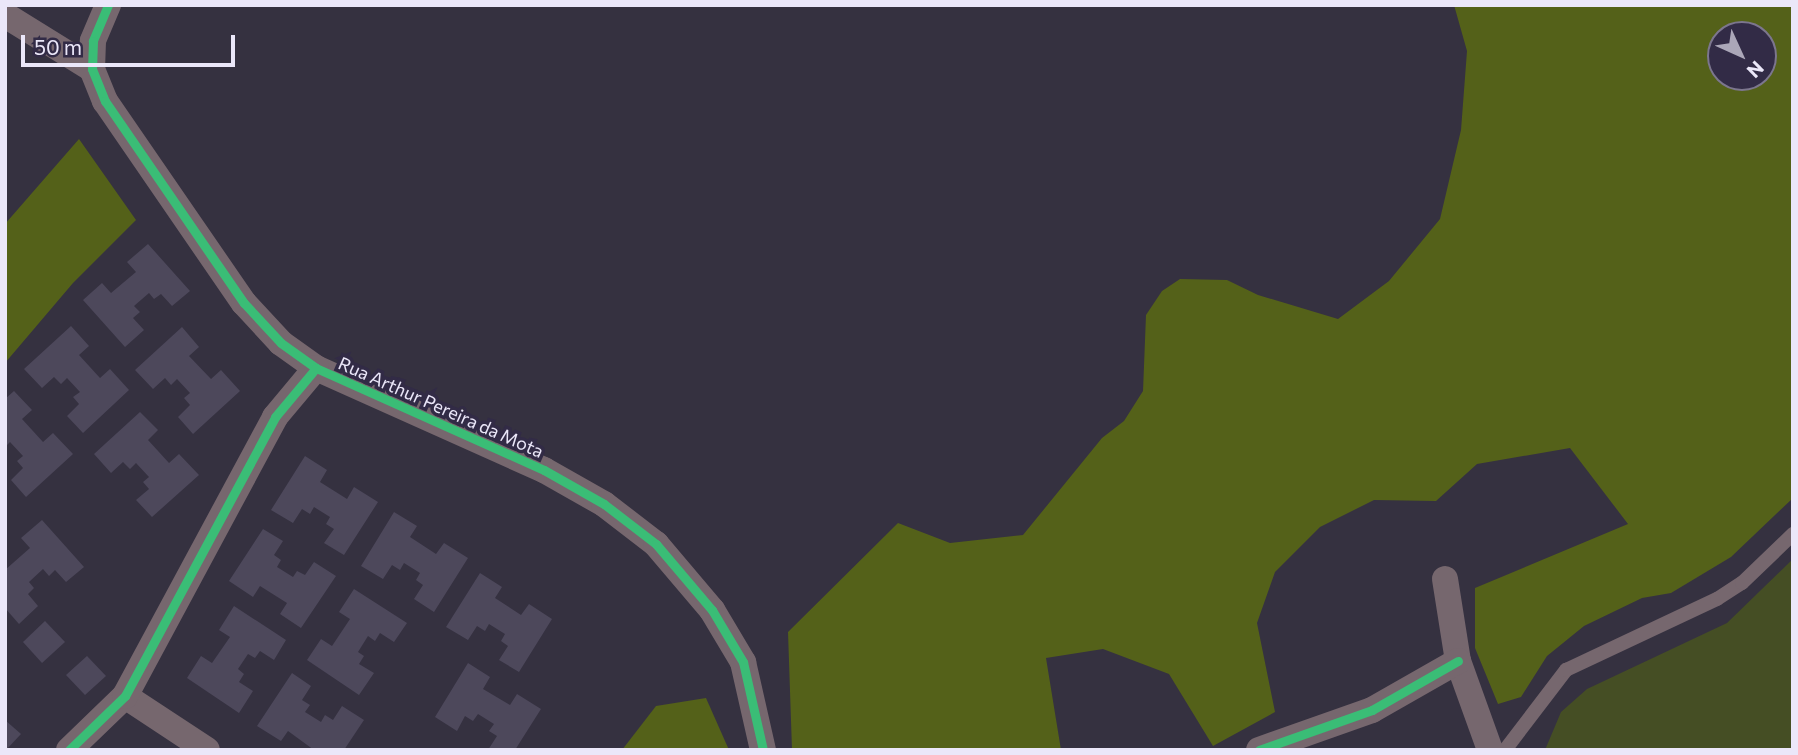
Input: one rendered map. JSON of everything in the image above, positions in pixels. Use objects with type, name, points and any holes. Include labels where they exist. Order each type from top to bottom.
[{"type":"street","name":"Rua Arthur Pereira da Mota","points":[[108,5],[93,41],[92,69],[105,101],[244,303],[281,343],[316,368],[544,470],[604,505],[656,544],[712,610],[743,662],[763,750]]},
{"type":"street","points":[[5,15],[92,69]]},
{"type":"street","points":[[69,750],[125,696],[275,417],[316,368]]},
{"type":"street","points":[[1445,579],[1458,661],[1490,750]]},
{"type":"street","points":[[1259,750],[1373,710],[1458,661]]},
{"type":"street","points":[[125,696],[207,750]]},
{"type":"lane","points":[[1505,750],[1566,670],[1717,599],[1742,583],[1793,534]]},
{"type":"green space","points":[[1454,5],[1793,5],[1793,498],[1731,557],[1671,593],[1642,598],[1584,626],[1547,656],[1521,697],[1498,704],[1475,648],[1475,588],[1628,524],[1570,448],[1477,464],[1436,501],[1374,500],[1320,527],[1275,572],[1257,623],[1275,712],[1213,746],[1169,674],[1103,649],[1046,658],[1061,750],[792,750],[788,632],[898,523],[950,543],[1023,535],[1102,438],[1124,421],[1143,391],[1146,315],[1162,291],[1180,279],[1227,280],[1258,295],[1338,319],[1389,281],[1440,219],[1461,130],[1467,51]]},
{"type":"green space","points":[[79,139],[136,220],[73,283],[5,363],[5,224]]},
{"type":"green space","points":[[1793,559],[1793,750],[1545,750],[1561,712],[1587,689],[1727,623]]},
{"type":"green space","points":[[706,698],[729,750],[622,750],[656,706]]},
{"type":"building","points":[[148,244],[190,291],[172,306],[161,294],[154,299],[149,293],[134,306],[140,312],[133,318],[144,330],[125,347],[83,300],[102,283],[111,293],[136,272],[127,262]]},
{"type":"building","points":[[71,326],[89,346],[79,355],[100,378],[110,369],[129,390],[83,433],[67,416],[79,404],[73,397],[80,392],[67,378],[61,384],[54,377],[42,388],[24,369]]},
{"type":"building","points":[[182,327],[199,347],[189,356],[211,379],[221,370],[240,391],[193,434],[178,417],[190,405],[184,398],[190,393],[177,379],[171,385],[165,378],[153,389],[135,370]]},
{"type":"building","points":[[14,391],[32,410],[22,419],[43,442],[53,433],[73,454],[26,497],[11,480],[23,468],[17,461],[23,456],[10,442],[5,447],[5,399]]},
{"type":"building","points":[[140,412],[158,430],[148,440],[169,463],[179,454],[199,475],[152,517],[136,500],[149,489],[143,482],[149,477],[136,463],[130,469],[123,462],[111,473],[94,454]]},
{"type":"building","points":[[305,456],[327,470],[320,482],[347,499],[354,487],[378,502],[344,555],[324,543],[334,529],[326,524],[330,517],[314,507],[310,514],[302,509],[293,523],[271,510]]},
{"type":"building","points":[[394,512],[417,526],[410,537],[436,554],[444,543],[468,558],[434,612],[414,599],[423,585],[416,580],[420,573],[404,563],[400,570],[392,565],[383,579],[361,566]]},
{"type":"building","points":[[42,520],[84,567],[66,582],[55,570],[49,576],[43,569],[29,582],[34,588],[28,594],[38,606],[19,624],[5,608],[5,570],[30,548],[21,538]]},
{"type":"building","points":[[263,529],[283,541],[274,555],[281,560],[277,567],[293,577],[297,571],[305,575],[314,562],[336,576],[301,628],[280,614],[287,603],[260,586],[253,597],[229,581]]},
{"type":"building","points":[[480,573],[502,587],[495,598],[521,615],[529,604],[552,619],[519,672],[499,660],[508,646],[501,641],[505,634],[489,624],[485,631],[477,626],[468,640],[446,627]]},
{"type":"building","points":[[354,589],[407,623],[394,642],[380,633],[375,641],[368,636],[358,652],[364,656],[359,664],[374,673],[359,695],[307,660],[321,639],[332,646],[350,619],[339,612]]},
{"type":"building","points":[[234,606],[286,640],[274,660],[260,651],[255,658],[248,654],[238,669],[244,674],[239,682],[253,691],[239,713],[187,678],[201,656],[212,663],[230,637],[219,630]]},
{"type":"building","points":[[45,621],[65,642],[42,663],[23,642]]},
{"type":"building","points":[[87,656],[106,676],[85,695],[66,675]]},
{"type":"building","points":[[468,663],[490,677],[483,689],[510,705],[517,694],[541,709],[515,750],[488,750],[497,736],[489,731],[494,724],[478,714],[473,721],[465,716],[457,731],[435,717]]},
{"type":"building","points":[[292,673],[311,686],[302,700],[310,705],[305,712],[321,722],[325,715],[333,720],[342,706],[364,720],[344,750],[314,750],[288,731],[281,741],[257,726]]},
{"type":"building","points":[[5,720],[21,734],[6,750],[5,750]]},
{"type":"cycle path","points":[[108,5],[93,41],[92,69],[105,101],[244,303],[281,343],[316,368],[544,470],[604,504],[656,544],[712,610],[743,662],[763,750]]},
{"type":"cycle path","points":[[69,750],[125,696],[275,417],[316,368]]},
{"type":"cycle path","points":[[1259,750],[1372,710],[1458,661]]}]
